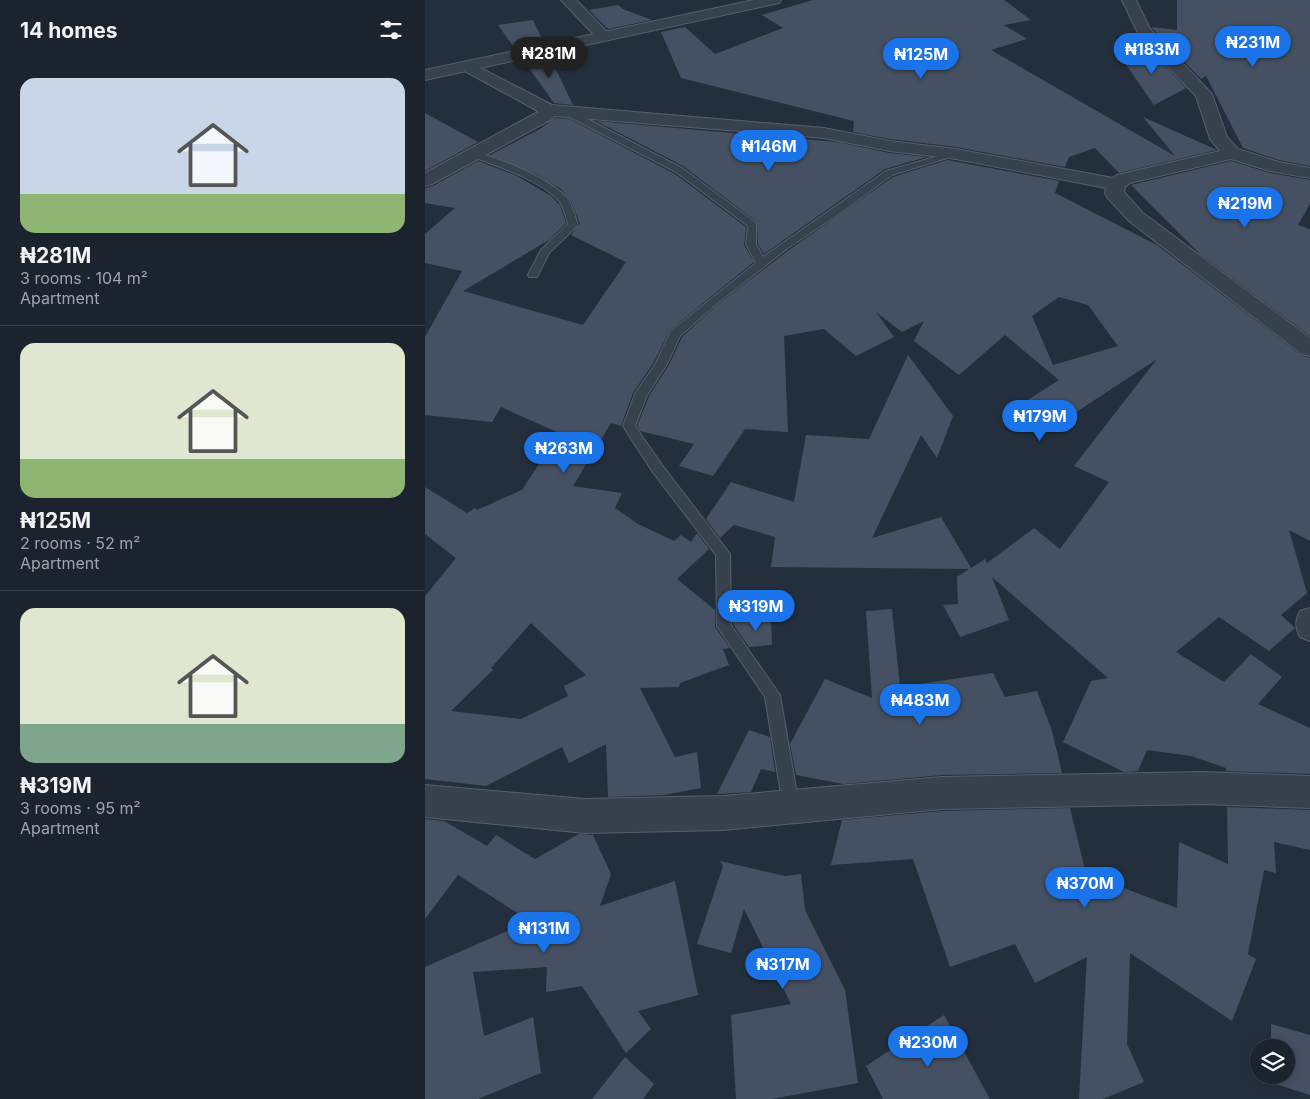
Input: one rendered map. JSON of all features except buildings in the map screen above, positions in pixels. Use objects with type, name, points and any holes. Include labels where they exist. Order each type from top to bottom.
[{"type":"street","points":[[568,0],[604,37]]},
{"type":"street","points":[[425,75],[774,0]]},
{"type":"street","points":[[1129,0],[1143,30],[1157,47],[1204,94],[1219,139],[1233,153],[1275,167],[1310,173]]},
{"type":"street","points":[[467,66],[547,110],[824,133],[890,146],[956,154],[1115,184],[1124,179],[1233,153]]},
{"type":"street","points":[[425,180],[546,115],[547,110]]},
{"type":"street","points":[[1115,184],[1114,193],[1136,217],[1310,349]]},
{"type":"street","points":[[1310,620],[1310,628]]},
{"type":"street","points":[[425,801],[585,816],[723,813],[942,793],[1203,788],[1310,792]]},
{"type":"lane","points":[[565,112],[679,170],[753,225],[751,244],[762,264]]},
{"type":"lane","points":[[473,154],[512,169],[564,201],[573,225],[545,252],[533,275]]},
{"type":"lane","points":[[791,806],[772,695],[724,626],[723,554],[657,468],[629,426],[641,394],[661,364],[675,334],[712,302],[784,246],[837,211],[889,173],[956,154]]}]
